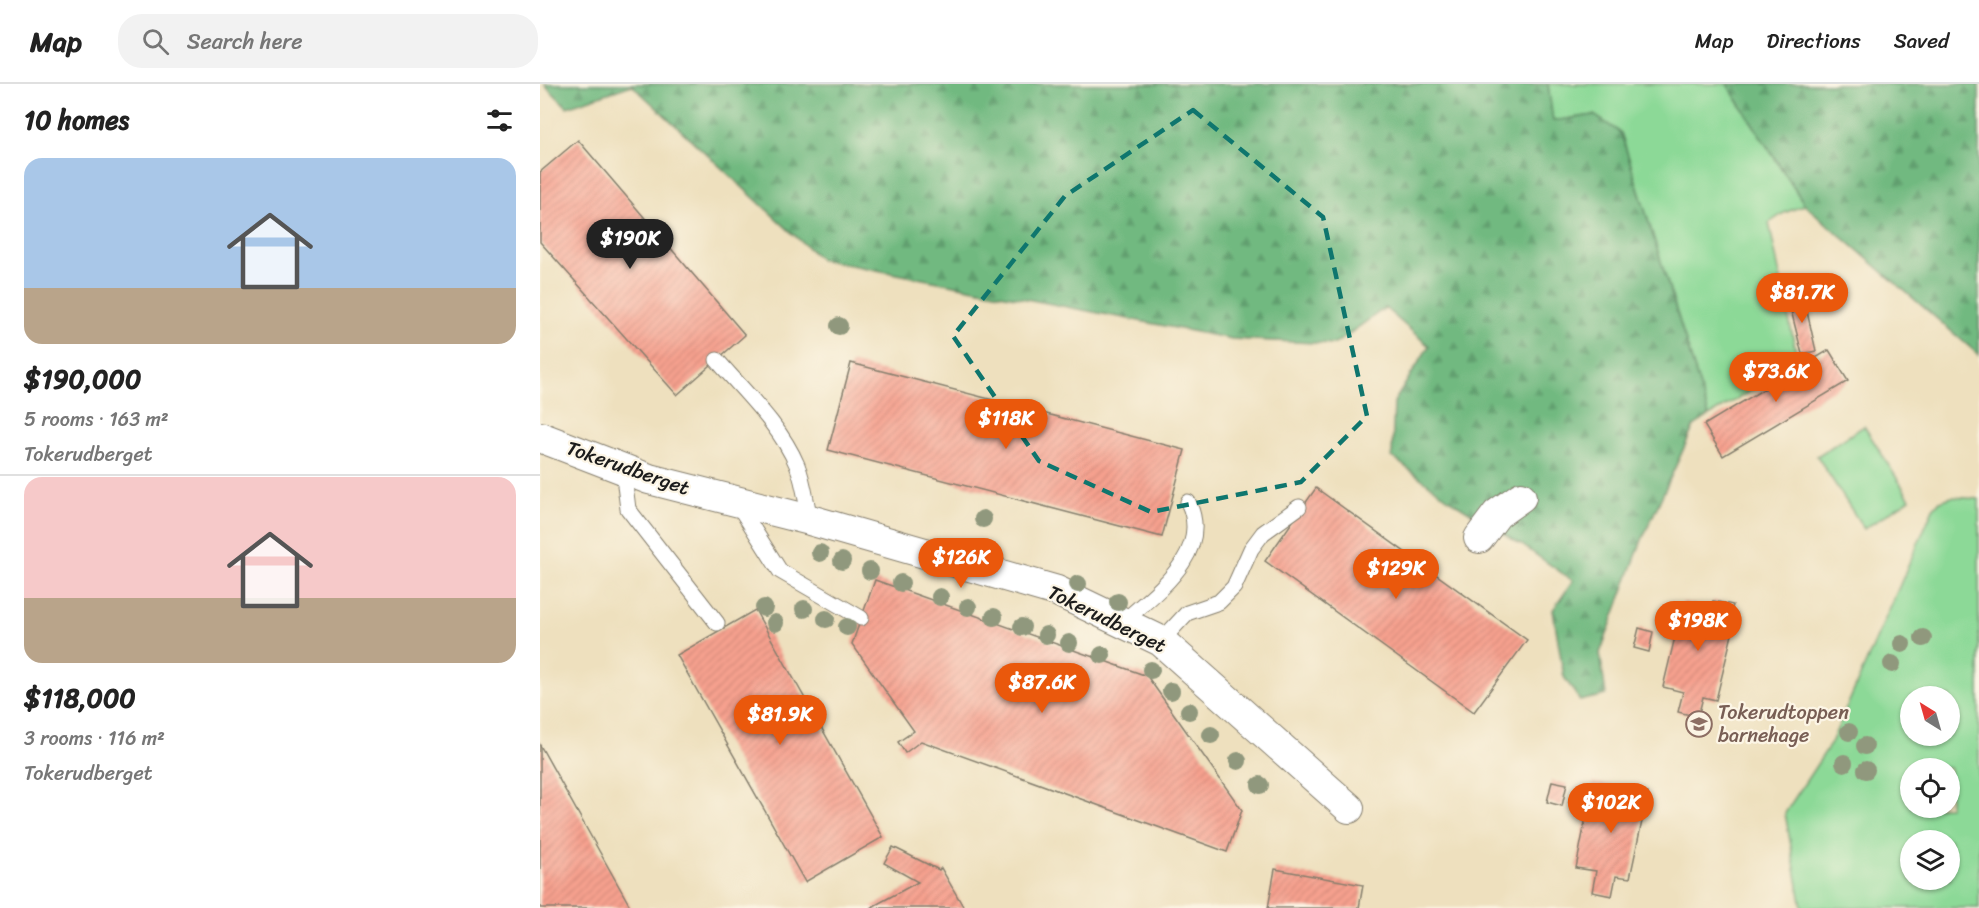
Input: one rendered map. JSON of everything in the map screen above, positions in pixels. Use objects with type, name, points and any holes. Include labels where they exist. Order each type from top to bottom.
[{"type":"street","name":"Tokerudberget","points":[[540,437],[649,479],[810,520],[1057,591],[1161,641],[1349,808]]},
{"type":"street","points":[[1479,538],[1497,514],[1521,497]]},
{"type":"lane","points":[[717,360],[774,426],[789,449],[802,478],[810,520]]},
{"type":"lane","points":[[623,469],[628,509],[717,623]]},
{"type":"lane","points":[[736,502],[780,571],[861,618]]},
{"type":"lane","points":[[1123,622],[1170,579],[1188,557],[1196,531],[1193,512],[1188,502]]},
{"type":"lane","points":[[1161,641],[1187,613],[1219,602],[1234,587],[1251,549],[1263,533],[1299,507]]},
{"type":"highlighted area","points":[[1193,110],[1323,217],[1367,416],[1301,482],[1151,512],[1039,461],[953,336],[1065,196]]},
{"type":"green space","points":[[544,84],[1548,84],[1553,121],[1594,115],[1621,133],[1709,416],[1694,426],[1642,540],[1600,653],[1606,695],[1580,701],[1564,677],[1553,610],[1573,581],[1522,545],[1450,500],[1392,457],[1394,402],[1429,346],[1385,308],[1335,344],[1232,339],[820,259],[632,85],[567,107]]},
{"type":"green space","points":[[1548,84],[1727,84],[1805,205],[1784,213],[1769,223],[1798,362],[1709,416],[1621,133],[1594,115],[1552,121]]},
{"type":"green space","points":[[1727,84],[1979,84],[1979,355],[1805,205]]},
{"type":"green space","points":[[1864,426],[1910,499],[1864,529],[1817,456]]},
{"type":"green space","points":[[1952,497],[1979,499],[1979,908],[1802,908],[1785,813],[1831,743],[1933,509],[1940,501]]},
{"type":"building","points":[[578,140],[745,335],[677,395],[540,242],[540,172]]},
{"type":"building","points":[[1803,294],[1816,351],[1802,354],[1788,298]]},
{"type":"building","points":[[1829,350],[1848,381],[1723,456],[1704,425]]},
{"type":"building","points":[[851,363],[1185,450],[1162,537],[828,450]]},
{"type":"building","points":[[1316,488],[1527,640],[1474,712],[1265,561]]},
{"type":"building","points":[[875,580],[1147,676],[1242,810],[1227,852],[921,741],[905,753],[898,742],[914,731],[852,644]]},
{"type":"building","name":"Tokerudtoppen barnehage","points":[[1713,601],[1733,605],[1731,613],[1737,614],[1716,700],[1703,697],[1698,717],[1678,712],[1683,692],[1663,687],[1675,637],[1665,636],[1672,607],[1681,610],[1683,602],[1712,608]]},
{"type":"building","points":[[755,610],[883,837],[805,882],[677,655]]},
{"type":"building","points":[[1639,628],[1653,632],[1649,652],[1634,648]]},
{"type":"building","points":[[540,745],[598,849],[631,908],[540,908]]},
{"type":"building","points":[[1552,781],[1567,784],[1562,806],[1547,802]]},
{"type":"building","points":[[1593,782],[1648,793],[1630,878],[1616,876],[1612,896],[1592,892],[1596,871],[1576,868]]},
{"type":"building","points":[[893,847],[939,870],[941,868],[964,908],[870,908],[918,882],[884,863]]},
{"type":"building","points":[[1275,869],[1363,885],[1359,908],[1268,908]]},
{"type":"place","name":"Tokerudtoppen barnehage","points":[[1699,724]]}]
